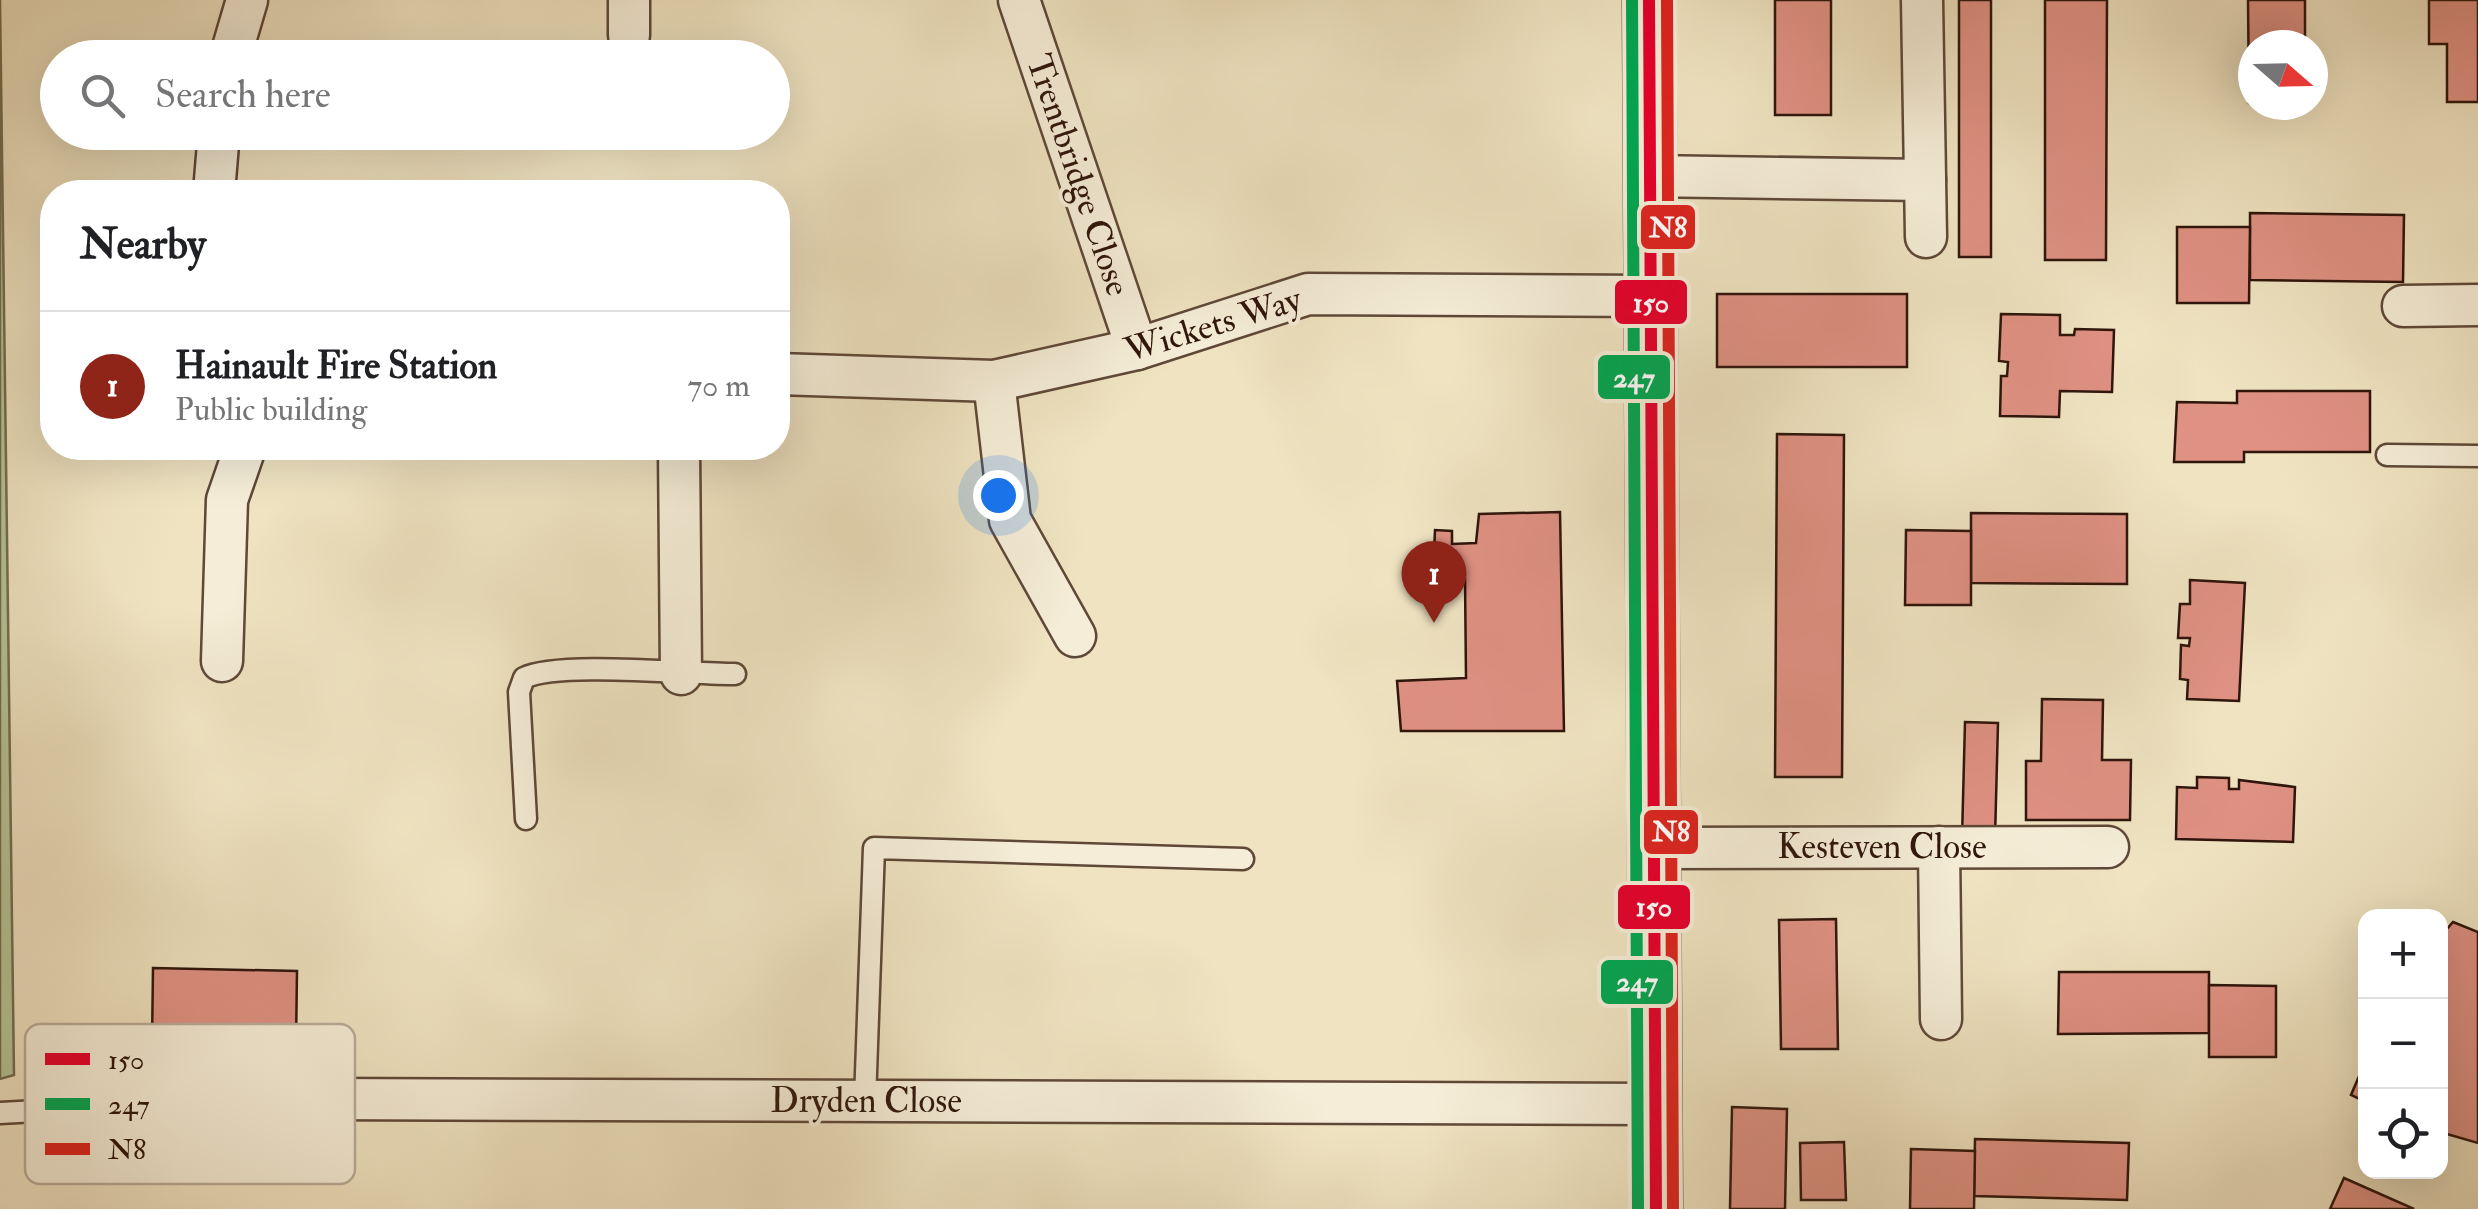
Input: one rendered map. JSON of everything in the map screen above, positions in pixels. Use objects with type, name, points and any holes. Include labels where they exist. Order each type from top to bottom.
[{"type":"street","points":[[235,40],[247,0]]},
{"type":"street","name":"Trentbridge Close","points":[[1018,0],[1137,350]]},
{"type":"street","points":[[1649,0],[1656,1209]]},
{"type":"street","points":[[1922,0],[1926,237]]},
{"type":"street","points":[[215,180],[218,150]]},
{"type":"street","points":[[1648,176],[1925,180]]},
{"type":"street","name":"Wickets Way","points":[[790,374],[994,381],[1137,350],[1308,294],[1650,296]]},
{"type":"street","points":[[2403,306],[2478,305]]},
{"type":"street","points":[[994,381],[1010,520],[1075,636]]},
{"type":"street","points":[[222,661],[227,500],[242,460]]},
{"type":"street","points":[[680,460],[680,674]]},
{"type":"street","name":"Kesteven Close","points":[[1655,848],[2108,846]]},
{"type":"street","points":[[1939,847],[1941,1018]]},
{"type":"street","name":"Dryden Close","points":[[355,1099],[1656,1104]]},
{"type":"lane","points":[[2387,455],[2478,456]]},
{"type":"lane","points":[[526,819],[519,692],[524,678],[534,672],[735,674]]},
{"type":"lane","points":[[866,1101],[874,848],[1244,858]]},
{"type":"lane","points":[[0,1113],[25,1111]]},
{"type":"green space","points":[[0,0],[14,1075],[0,1079]]},
{"type":"building","points":[[1775,0],[1831,0],[1831,115],[1775,115]]},
{"type":"building","points":[[1959,0],[1991,0],[1991,257],[1959,257]]},
{"type":"building","points":[[2045,0],[2107,0],[2106,260],[2045,260]]},
{"type":"building","points":[[2248,0],[2305,0],[2305,30],[2248,30]]},
{"type":"building","points":[[2429,0],[2478,0],[2478,102],[2447,102],[2447,44],[2429,44]]},
{"type":"building","points":[[2250,213],[2404,215],[2403,282],[2250,280]]},
{"type":"building","points":[[2177,227],[2250,227],[2249,303],[2177,303]]},
{"type":"building","points":[[1717,294],[1907,294],[1907,367],[1717,367]]},
{"type":"building","points":[[2001,314],[2060,315],[2060,335],[2074,335],[2075,329],[2114,330],[2112,392],[2060,391],[2059,417],[2000,416],[2001,376],[2007,376],[2008,362],[1999,361]]},
{"type":"building","points":[[2237,391],[2370,391],[2370,452],[2244,452],[2244,462],[2174,462],[2177,402],[2237,403]]},
{"type":"building","points":[[1777,434],[1844,435],[1842,777],[1775,777]]},
{"type":"building","points":[[1560,512],[1564,731],[1401,731],[1397,681],[1466,678],[1465,579],[1415,581],[1415,554],[1434,553],[1435,530],[1452,531],[1452,544],[1476,543],[1479,514]]},
{"type":"building","points":[[1971,513],[2127,514],[2127,584],[1971,583]]},
{"type":"building","points":[[1906,530],[1971,531],[1971,605],[1905,605]]},
{"type":"building","points":[[2190,580],[2245,583],[2239,701],[2187,699],[2188,680],[2180,679],[2181,645],[2189,646],[2190,638],[2178,638],[2180,604],[2190,604]]},
{"type":"building","points":[[2042,699],[2103,700],[2102,760],[2131,760],[2130,820],[2026,820],[2026,761],[2041,761]]},
{"type":"building","points":[[1965,722],[1998,723],[1995,838],[1962,838]]},
{"type":"building","points":[[2197,777],[2229,778],[2229,789],[2239,789],[2239,780],[2295,787],[2293,842],[2176,839],[2177,787],[2197,788]]},
{"type":"building","points":[[1836,919],[1838,1049],[1781,1049],[1779,920]]},
{"type":"building","points":[[2453,922],[2478,932],[2478,1143],[2448,1134],[2448,928]]},
{"type":"building","points":[[153,968],[297,971],[296,1024],[152,1024]]},
{"type":"building","points":[[2059,972],[2209,972],[2209,1033],[2058,1034]]},
{"type":"building","points":[[2209,985],[2276,986],[2276,1057],[2209,1057]]},
{"type":"building","points":[[2358,1079],[2358,1098],[2351,1095]]},
{"type":"building","points":[[1732,1107],[1787,1109],[1785,1209],[1730,1209]]},
{"type":"building","points":[[1975,1139],[2129,1143],[2127,1200],[1974,1196]]},
{"type":"building","points":[[1844,1142],[1846,1200],[1801,1200],[1800,1143]]},
{"type":"building","points":[[1911,1149],[1975,1151],[1974,1209],[1910,1209]]},
{"type":"building","points":[[2344,1178],[2414,1209],[2330,1209]]},
{"type":"transit line","name":"247","points":[[1632,0],[1638,1209]]},
{"type":"transit line","name":"150","points":[[1649,0],[1656,1209]]},
{"type":"transit line","name":"N8","points":[[1667,0],[1673,1209]]},
{"type":"place","name":"Hainault Fire Station","points":[[1434,623]]}]
